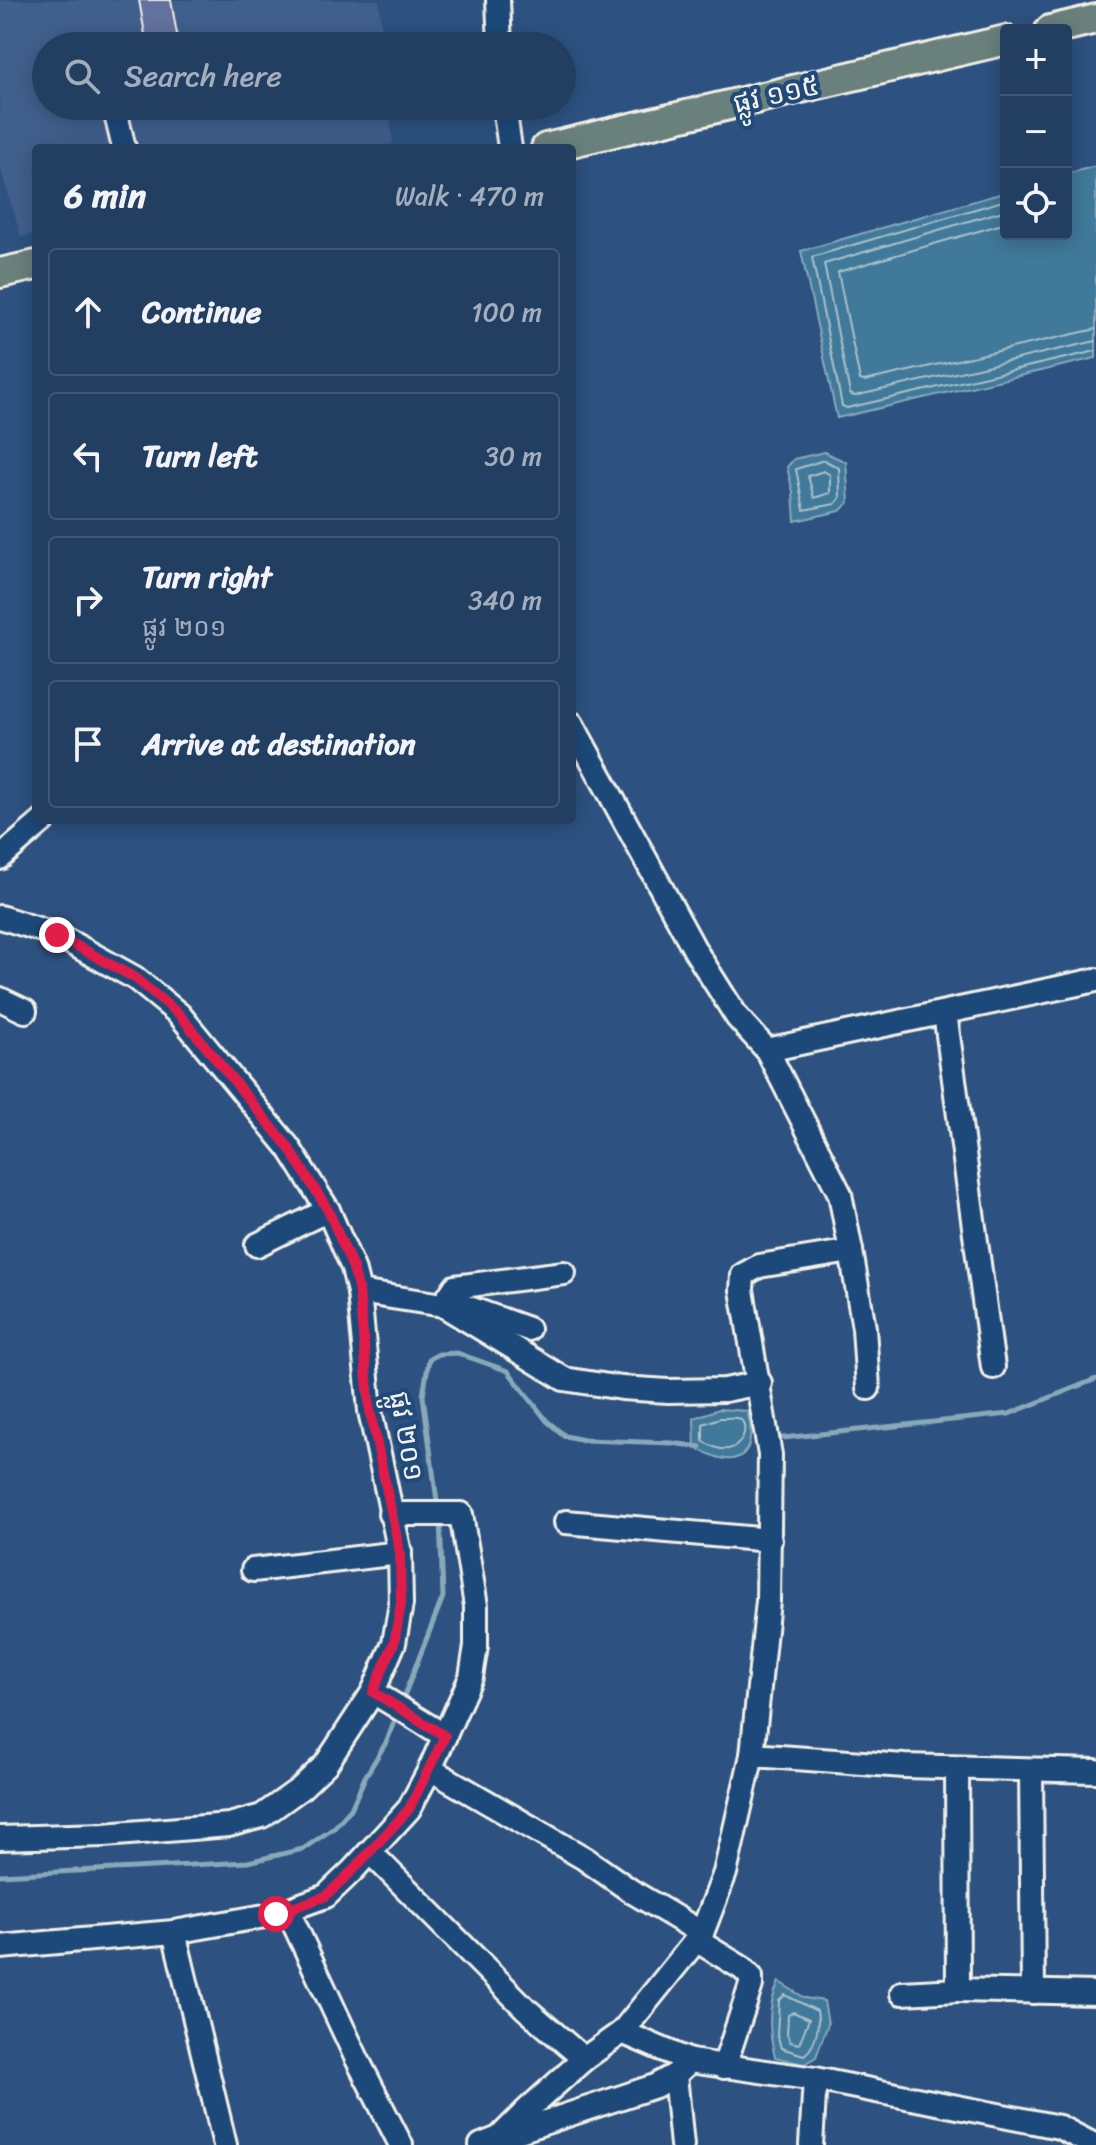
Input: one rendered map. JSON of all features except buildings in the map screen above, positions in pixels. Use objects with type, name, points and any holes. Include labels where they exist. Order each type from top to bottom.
[{"type":"main road","points":[[1065,24],[1092,13]]},
{"type":"main road","name":"ផ្លូវ ១១៥","points":[[563,144],[1000,41]]},
{"type":"main road","points":[[0,272],[32,266]]},
{"type":"street","points":[[498,0],[499,32]]},
{"type":"street","points":[[117,120],[123,144]]},
{"type":"street","points":[[506,120],[509,144]]},
{"type":"street","points":[[576,731],[696,952],[737,1017],[767,1050],[840,1194],[864,1328],[868,1388]]},
{"type":"street","points":[[0,858],[39,824]]},
{"type":"street","name":"ផ្លូវ ២០១","points":[[0,917],[57,935],[135,978],[179,1014],[289,1148],[328,1210],[353,1268],[359,1292],[370,1411],[400,1553],[401,1604],[394,1643],[373,1692],[326,1764],[301,1788],[262,1816],[229,1825],[120,1834],[0,1838]]},
{"type":"street","points":[[767,1050],[1096,980]]},
{"type":"street","points":[[0,999],[25,1011]]},
{"type":"street","points":[[945,1013],[993,1367]]},
{"type":"street","points":[[257,1245],[328,1210]]},
{"type":"street","points":[[490,2142],[584,2059],[622,2032],[699,1937],[725,1873],[752,1755],[768,1601],[770,1540],[769,1451],[742,1290],[743,1275],[759,1266],[851,1251]]},
{"type":"street","points":[[445,1302],[455,1287],[564,1273]]},
{"type":"street","points":[[359,1292],[445,1302],[528,1329]]},
{"type":"street","points":[[445,1302],[564,1379],[668,1391],[725,1390],[760,1383]]},
{"type":"street","points":[[0,1947],[174,1932],[288,1911],[326,1896],[409,1809],[471,1677],[476,1646],[476,1606],[461,1514],[390,1514]]},
{"type":"street","points":[[566,1522],[770,1540]]},
{"type":"street","points":[[253,1570],[400,1553]]},
{"type":"street","points":[[373,1692],[445,1736]]},
{"type":"street","points":[[752,1755],[957,1768],[1096,1771]]},
{"type":"street","points":[[957,1768],[958,1990]]},
{"type":"street","points":[[430,1769],[584,1858],[751,1977],[724,2067]]},
{"type":"street","points":[[1031,1771],[1033,1992]]},
{"type":"street","points":[[370,1852],[526,2009],[584,2059]]},
{"type":"street","points":[[288,1911],[401,2145]]},
{"type":"street","points":[[174,1932],[225,2145]]},
{"type":"street","points":[[902,1993],[958,1990],[1096,1993]]},
{"type":"street","points":[[622,2032],[683,2068]]},
{"type":"street","points":[[490,2142],[655,2086],[683,2068],[724,2067],[815,2079],[1059,2127],[1094,2145]]},
{"type":"street","points":[[682,2145],[683,2068]]},
{"type":"street","points":[[811,2145],[815,2079]]},
{"type":"shaded area","points":[[0,0],[379,0],[382,32],[32,32],[32,120],[390,120],[393,144],[32,144],[32,235],[21,237],[0,167]]},
{"type":"water","points":[[1096,166],[1096,358],[837,418],[801,251],[1000,194],[1000,240],[1072,240],[1072,172]]},
{"type":"water","points":[[824,452],[846,462],[849,502],[840,511],[795,521],[787,467],[794,459]]},
{"type":"water","points":[[719,1409],[747,1411],[750,1440],[745,1452],[732,1459],[723,1459],[695,1448],[694,1418]]},
{"type":"water","points":[[779,1982],[805,1998],[824,2001],[828,2024],[816,2057],[804,2064],[775,2057],[770,2019],[772,2000]]},
{"type":"waterway","points":[[438,1509],[423,1396],[429,1359],[439,1354],[457,1353],[508,1371],[547,1421],[565,1436],[584,1440],[700,1447]]},
{"type":"waterway","points":[[773,1439],[1009,1414],[1096,1379]]},
{"type":"waterway","points":[[402,1701],[443,1597],[440,1519]]},
{"type":"waterway","points":[[0,1875],[248,1862],[303,1849],[334,1828],[351,1809],[365,1777],[387,1741],[397,1714]]},
{"type":"route","points":[[57,935],[135,978],[179,1014],[222,1064],[289,1148],[328,1210],[353,1268],[359,1292],[370,1411],[400,1553],[401,1604],[394,1643],[373,1692],[445,1736],[409,1809],[353,1870],[326,1896],[276,1914]]}]
